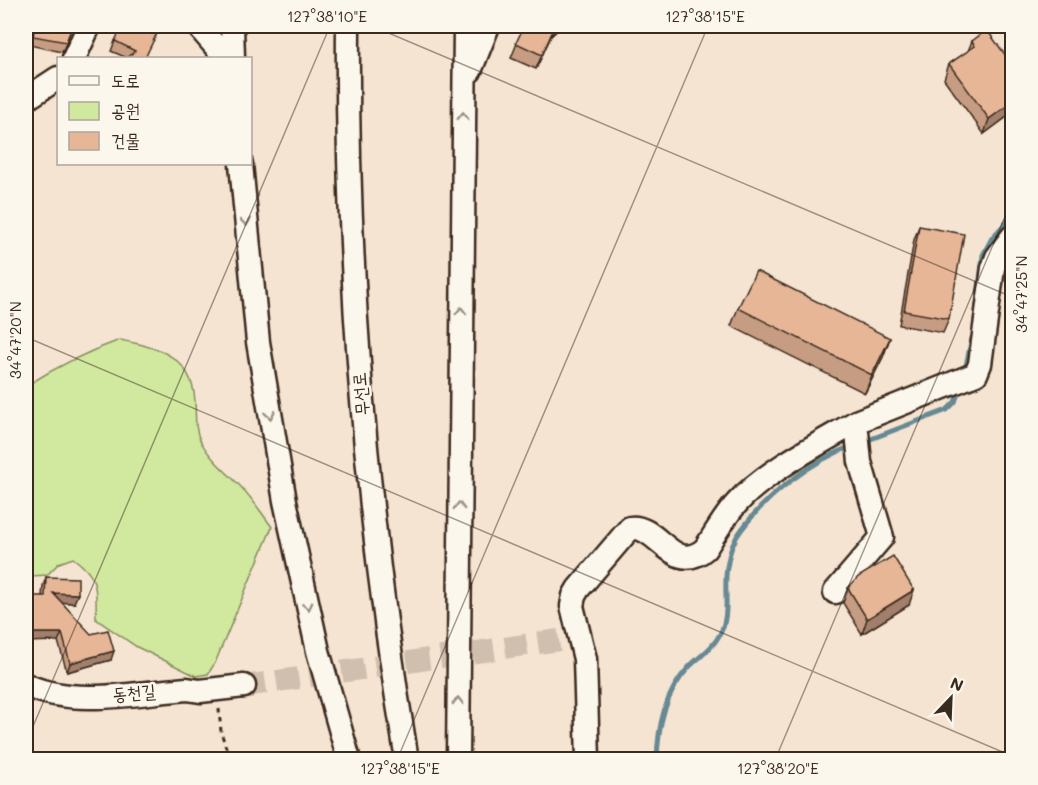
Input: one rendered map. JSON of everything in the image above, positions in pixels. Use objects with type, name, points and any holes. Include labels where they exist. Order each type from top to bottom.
[{"type":"street","points":[[74,57],[88,26]]},
{"type":"street","points":[[198,26],[208,36],[221,57]]},
{"type":"street","points":[[232,26],[233,57]]},
{"type":"street","name":"무선로","points":[[348,26],[347,127],[356,333],[366,450],[396,694],[407,759]]},
{"type":"street","points":[[458,759],[465,26]]},
{"type":"street","points":[[463,90],[488,26]]},
{"type":"street","points":[[26,99],[57,79]]},
{"type":"street","points":[[241,165],[258,342],[285,501],[318,651],[349,759]]},
{"type":"street","points":[[588,759],[585,660],[569,638],[574,596],[630,528],[635,527],[646,532],[680,556],[689,557],[699,554],[745,495],[808,450],[931,393],[973,377],[980,364],[993,268],[997,257],[1012,237]]},
{"type":"street","points":[[836,592],[882,537],[860,462],[857,426]]},
{"type":"street","name":"동천길","points":[[26,685],[50,695],[67,697],[107,696],[187,688],[200,692],[244,686]]},
{"type":"path","points":[[219,689],[220,722],[230,759]]},
{"type":"green space","points":[[120,340],[160,351],[171,356],[180,364],[187,373],[192,386],[196,427],[201,442],[214,460],[250,496],[272,527],[215,663],[208,674],[196,676],[137,647],[96,619],[95,584],[88,572],[73,558],[59,563],[47,575],[30,576],[26,574],[26,386],[72,360]]},
{"type":"building","points":[[35,26],[72,26],[66,42],[33,36]]},
{"type":"building","points":[[122,26],[135,26],[153,34],[158,31],[145,57],[128,57],[135,51],[115,41]]},
{"type":"building","points":[[524,26],[555,26],[542,55],[516,43]]},
{"type":"building","points":[[987,30],[1009,60],[1012,58],[1012,102],[989,119],[949,64],[975,46],[972,41]]},
{"type":"building","points":[[919,226],[964,234],[949,319],[904,311]]},
{"type":"building","points":[[756,271],[890,338],[872,375],[738,308]]},
{"type":"building","points":[[893,556],[914,590],[867,619],[848,588],[858,577]]},
{"type":"building","points":[[46,577],[78,578],[78,594],[53,593],[91,634],[108,630],[114,651],[70,663],[62,633],[26,633],[26,596],[45,596]]},
{"type":"waterway","points":[[975,320],[983,255],[992,238],[1012,216]]},
{"type":"waterway","points":[[965,370],[972,338]]},
{"type":"waterway","points":[[863,442],[947,410],[955,402],[960,388]]},
{"type":"waterway","points":[[657,760],[661,722],[674,688],[689,667],[714,644],[723,626],[728,562],[739,533],[765,503],[792,480],[807,469],[854,445]]},
{"type":"tunnel","points":[[244,686],[559,640]]}]
